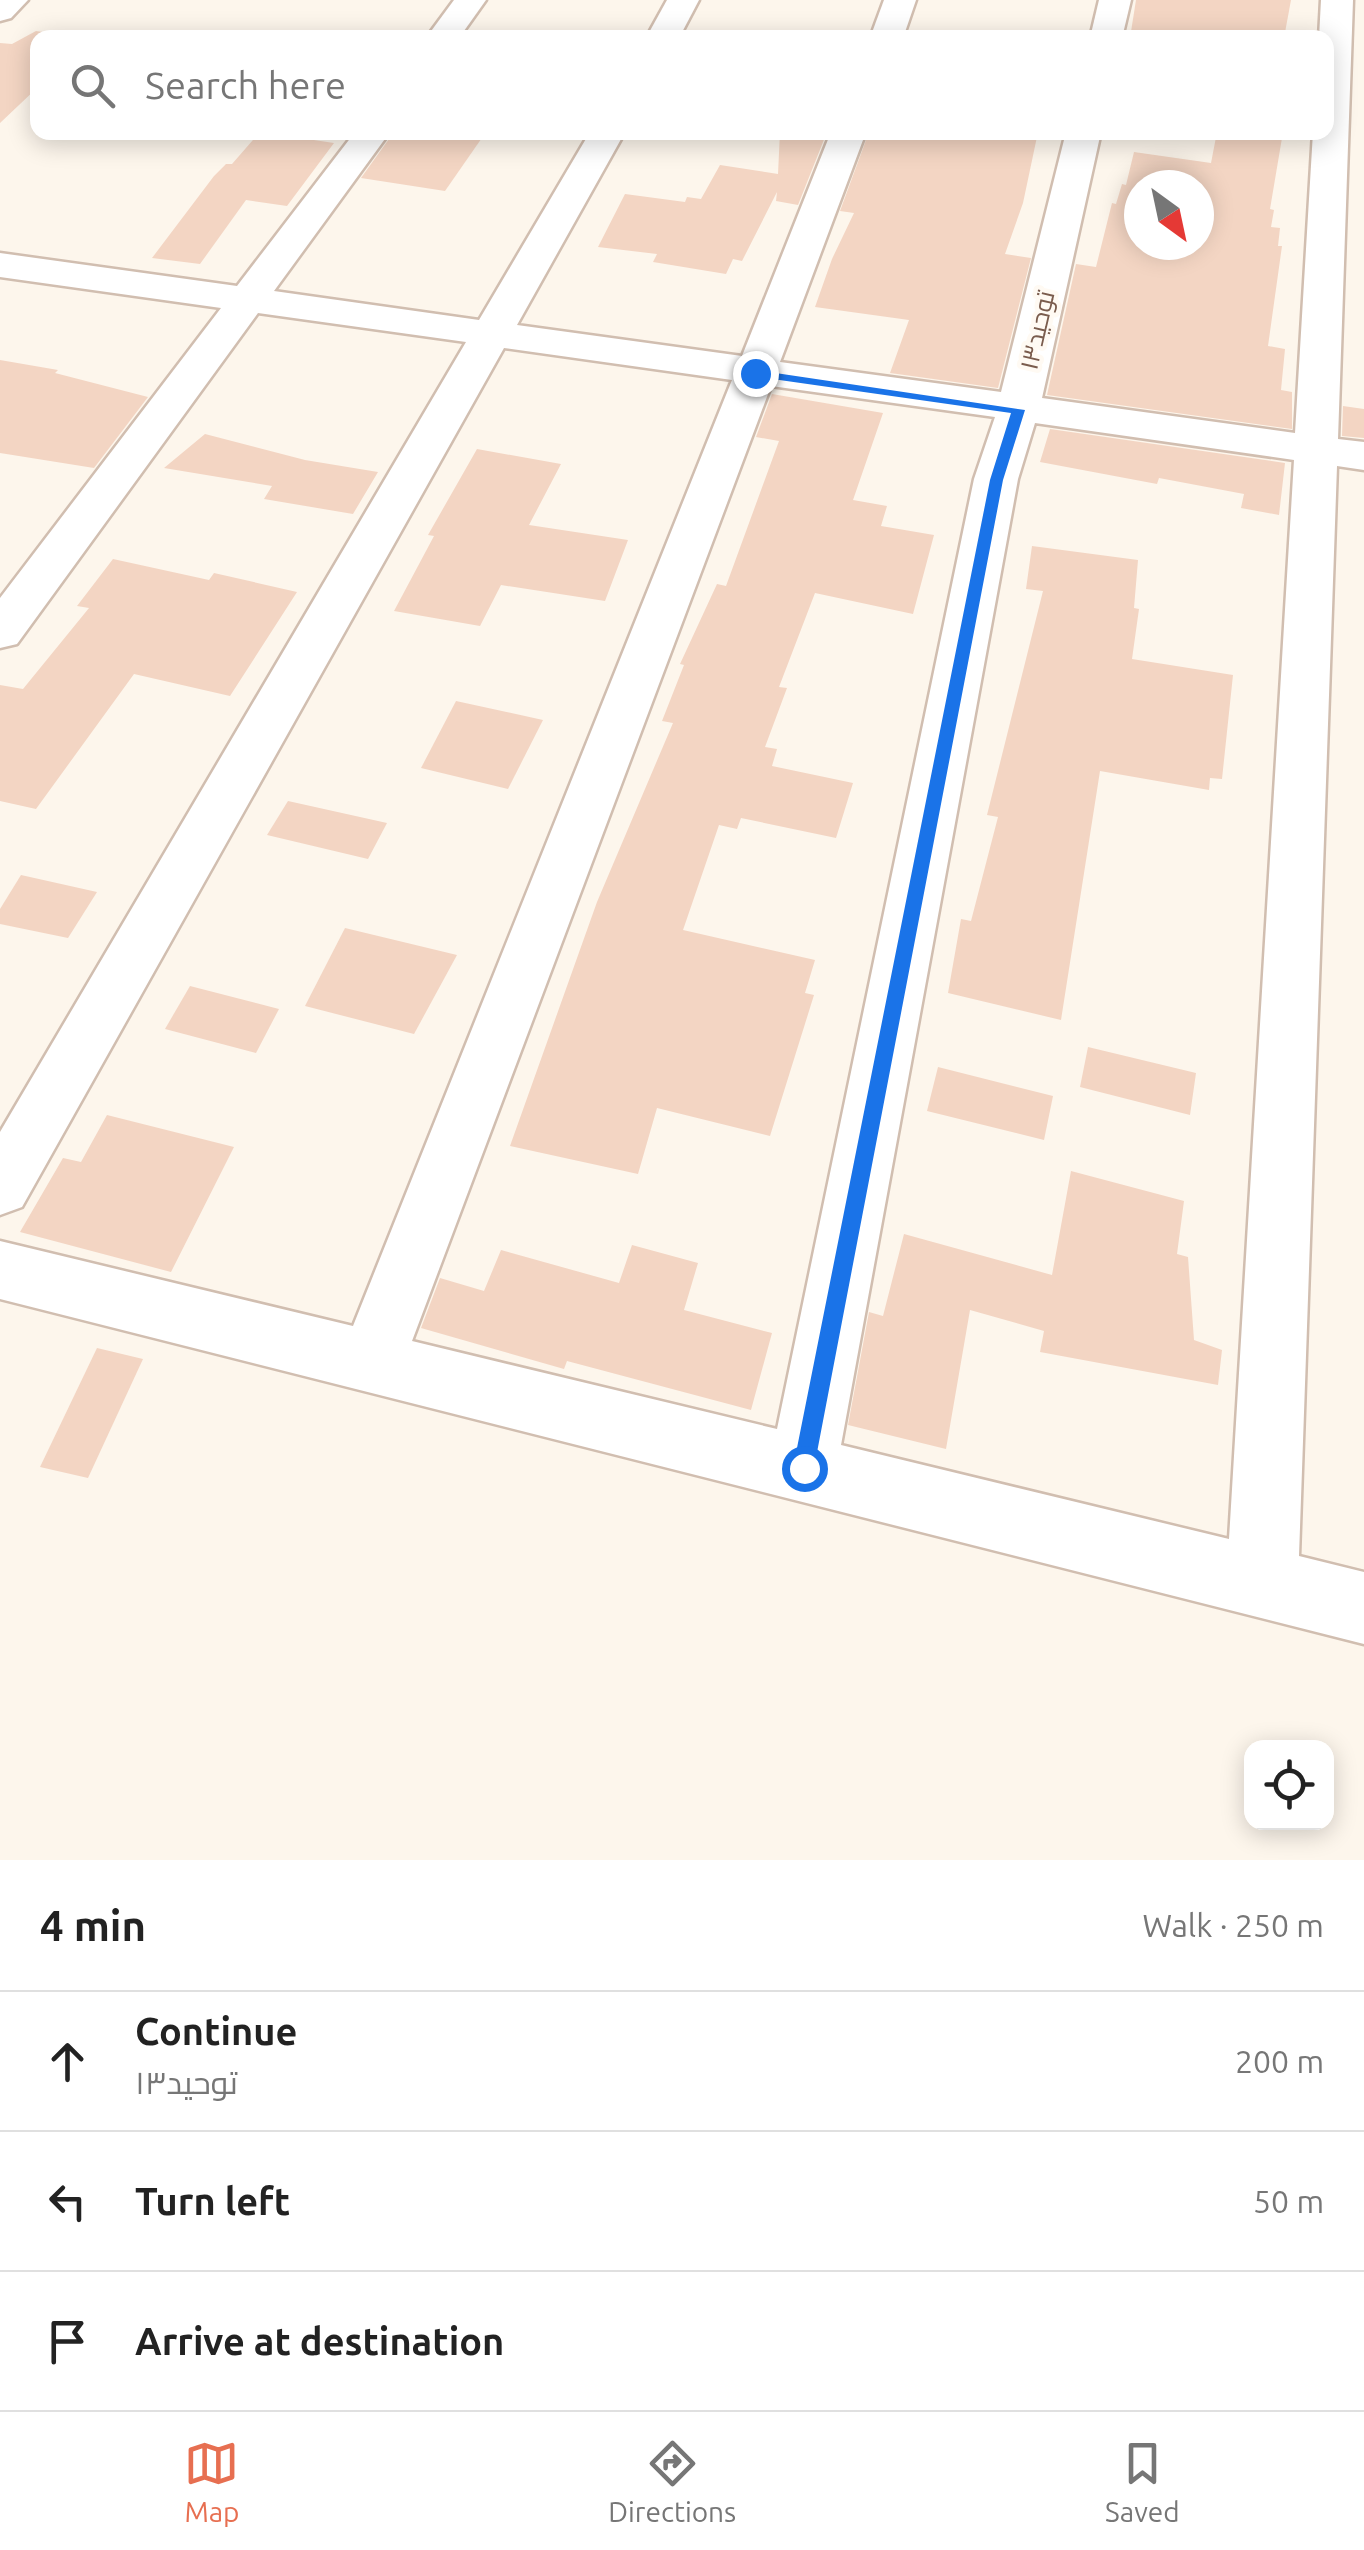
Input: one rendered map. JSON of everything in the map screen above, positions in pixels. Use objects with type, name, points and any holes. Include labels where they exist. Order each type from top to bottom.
[{"type":"street","points":[[0,11],[12,0]]},
{"type":"street","points":[[448,30],[470,0]]},
{"type":"street","points":[[666,30],[683,0]]},
{"type":"street","points":[[889,30],[900,0]]},
{"type":"street","points":[[1108,30],[1115,0]]},
{"type":"street","points":[[1262,1583],[1340,454],[1336,0]]},
{"type":"street","points":[[0,632],[367,140]]},
{"type":"street","points":[[0,1188],[603,140]]},
{"type":"street","points":[[372,1361],[846,140]]},
{"type":"street","name":"توحید۱۳","points":[[804,1468],[996,480],[1018,410],[1082,140]]},
{"type":"street","points":[[0,265],[1340,454]]},
{"type":"street","points":[[0,1270],[1364,1608]]},
{"type":"building","points":[[1136,0],[1291,0],[1285,30],[1131,30]]},
{"type":"building","points":[[30,34],[30,95],[0,123],[0,43],[12,44]]},
{"type":"building","points":[[253,140],[334,143],[287,206],[246,200],[200,264],[152,258],[214,176],[226,164],[232,164]]},
{"type":"building","points":[[388,140],[480,140],[445,191],[361,178]]},
{"type":"building","points":[[780,140],[824,140],[798,205],[776,201],[777,192],[742,261],[733,259],[726,274],[653,262],[657,254],[598,247],[625,194],[685,202],[687,197],[701,199],[720,165],[778,174]]},
{"type":"building","points":[[866,140],[1036,140],[1023,203],[1005,254],[1031,258],[998,388],[890,373],[909,320],[815,307],[854,213],[840,211]]},
{"type":"building","points":[[1215,140],[1282,140],[1270,209],[1274,210],[1271,227],[1280,228],[1278,246],[1282,246],[1268,346],[1285,349],[1281,390],[1292,392],[1292,429],[1047,395],[1076,264],[1096,267],[1112,203],[1116,204],[1122,184],[1124,260],[1214,260],[1214,170],[1130,170],[1134,152],[1211,163]]},
{"type":"building","points":[[0,360],[58,370],[55,373],[148,397],[94,468],[0,453]]},
{"type":"building","points":[[772,394],[883,413],[853,500],[887,506],[881,526],[934,535],[913,614],[815,593],[779,687],[787,688],[765,747],[777,749],[772,766],[853,783],[836,838],[741,818],[737,829],[719,825],[683,930],[815,960],[805,993],[814,995],[770,1136],[657,1108],[638,1174],[510,1146],[597,902],[673,723],[662,721],[684,665],[680,664],[717,584],[726,586],[779,441],[756,437]]},
{"type":"building","points":[[1343,406],[1364,409],[1364,438],[1342,436]]},
{"type":"building","points":[[1050,429],[1285,463],[1279,515],[1241,508],[1244,494],[1159,478],[1157,484],[1040,462]]},
{"type":"building","points":[[205,434],[305,460],[378,472],[353,514],[264,499],[272,486],[164,468]]},
{"type":"building","points":[[477,449],[561,464],[529,525],[628,540],[605,601],[501,585],[480,626],[394,611],[434,536],[428,535]]},
{"type":"building","points":[[1032,546],[1138,560],[1134,608],[1139,609],[1132,659],[1233,675],[1222,779],[1210,778],[1209,790],[1100,771],[1061,1020],[948,993],[961,919],[971,921],[998,817],[987,815],[1043,591],[1026,589]]},
{"type":"building","points":[[113,559],[209,580],[214,573],[297,592],[230,696],[134,674],[36,809],[0,801],[0,685],[23,689],[89,608],[77,606]]},
{"type":"building","points":[[456,701],[543,720],[508,789],[421,768]]},
{"type":"building","points":[[288,801],[387,823],[368,859],[267,835]]},
{"type":"building","points":[[21,875],[97,892],[68,938],[0,924],[0,909]]},
{"type":"building","points":[[345,928],[457,955],[414,1034],[305,1006]]},
{"type":"building","points":[[190,986],[279,1009],[256,1053],[165,1029]]},
{"type":"building","points":[[1088,1047],[1196,1073],[1190,1115],[1080,1087]]},
{"type":"building","points":[[938,1067],[1053,1096],[1044,1140],[927,1111]]},
{"type":"building","points":[[107,1115],[234,1147],[171,1272],[20,1232],[63,1158],[81,1162]]},
{"type":"building","points":[[1071,1171],[1184,1201],[1177,1254],[1188,1257],[1194,1340],[1222,1350],[1218,1385],[1040,1352],[1044,1331],[970,1310],[946,1449],[848,1425],[869,1312],[883,1316],[904,1234],[1052,1275]]},
{"type":"building","points":[[632,1245],[698,1263],[684,1310],[772,1333],[751,1410],[567,1361],[564,1369],[421,1328],[440,1278],[484,1291],[501,1250],[619,1283]]},
{"type":"building","points":[[97,1348],[143,1359],[88,1478],[40,1467]]},
{"type":"route","points":[[755,373],[1018,410],[996,480],[804,1468]]}]
